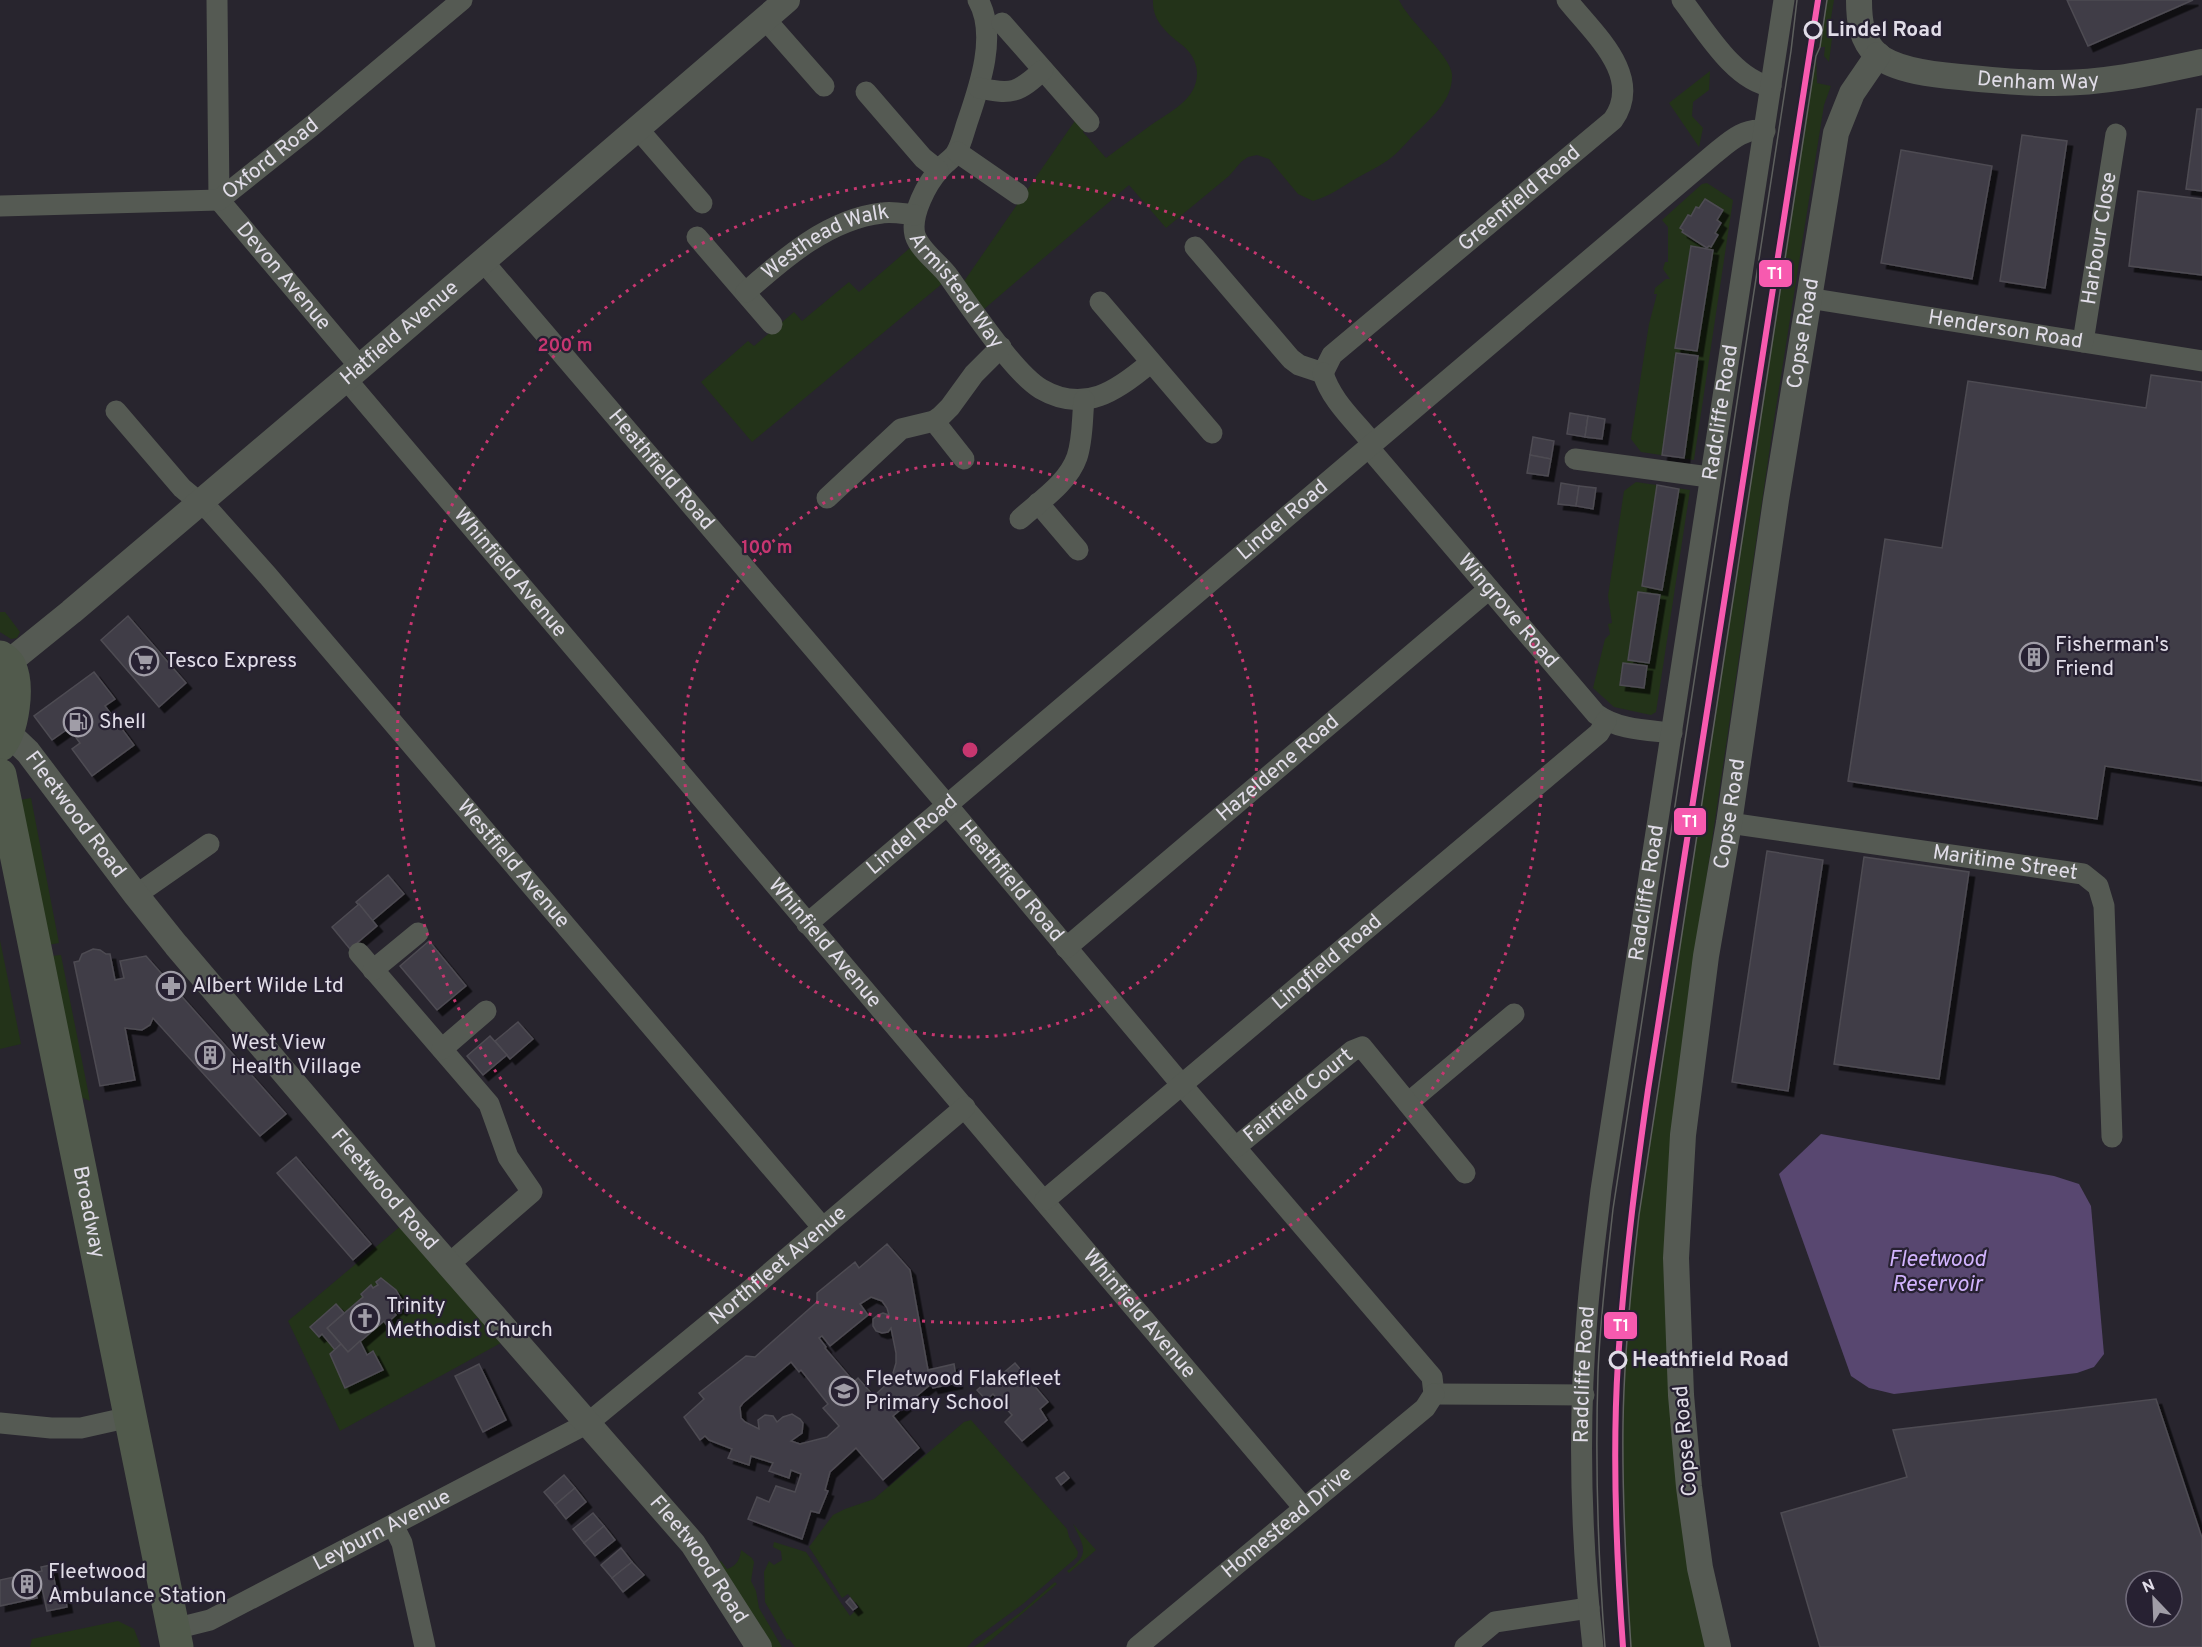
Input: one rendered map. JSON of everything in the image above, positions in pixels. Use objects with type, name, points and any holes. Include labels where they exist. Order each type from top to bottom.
[{"type":"main road","points":[[4,660],[13,677],[14,688],[4,739]]},
{"type":"main road","name":"Broadway","points":[[0,775],[10,868],[176,1638]]},
{"type":"street","points":[[217,0],[219,200]]},
{"type":"street","name":"Oxford Road","points":[[0,206],[219,200],[314,125],[462,0]]},
{"type":"street","name":"Hatfield Avenue","points":[[4,660],[54,627],[788,0]]},
{"type":"street","name":"Armistead Way","points":[[978,0],[984,15],[986,31],[985,63],[979,88],[957,152],[938,170],[915,215],[915,234],[918,242],[949,278],[1001,347],[1037,387],[1067,399],[1083,400],[1102,396],[1133,377],[1150,363]]},
{"type":"street","name":"Greenfield Road","points":[[1323,373],[1332,355],[1559,167],[1613,120],[1620,110],[1624,98],[1624,85],[1617,64],[1568,0]]},
{"type":"street","points":[[1682,0],[1727,58],[1745,76],[1760,84],[1771,86]]},
{"type":"street","name":"Radcliffe Road","points":[[1593,1647],[1584,1530],[1584,1395],[1587,1318],[1608,1139],[1784,0]]},
{"type":"street","points":[[1859,0],[1859,19],[1864,37],[1878,55]]},
{"type":"street","points":[[765,19],[824,86]]},
{"type":"street","points":[[1002,23],[1089,122]]},
{"type":"street","name":"Denham Way","points":[[1878,55],[1897,65],[1934,75],[2049,83],[2132,76],[2202,62]]},
{"type":"street","name":"Copse Road","points":[[1718,1647],[1700,1568],[1689,1487],[1681,1395],[1676,1258],[1683,1135],[1706,956],[1729,823],[1808,297],[1836,133],[1852,93],[1878,55]]},
{"type":"street","points":[[979,88],[998,92],[1014,92],[1043,70]]},
{"type":"street","points":[[866,92],[923,158],[938,170]]},
{"type":"street","points":[[638,129],[702,203]]},
{"type":"street","name":"Lindel Road","points":[[807,924],[1714,154],[1738,135],[1754,129],[1765,131]]},
{"type":"street","name":"Harbour Close","points":[[2083,342],[2116,134]]},
{"type":"street","points":[[957,152],[1018,194]]},
{"type":"street","name":"Devon Avenue","points":[[219,200],[353,373]]},
{"type":"street","name":"Westhead Walk","points":[[746,292],[823,232],[854,219],[884,212],[915,215]]},
{"type":"street","name":"Westhead Walk","points":[[697,237],[772,324]]},
{"type":"street","points":[[1195,247],[1291,359],[1299,365],[1323,373],[1326,384],[1333,395],[1371,446]]},
{"type":"street","name":"Heathfield Road","points":[[482,260],[1432,1377],[1434,1394]]},
{"type":"street","name":"Henderson Road","points":[[1808,297],[2202,361]]},
{"type":"street","points":[[1100,302],[1212,433]]},
{"type":"street","points":[[827,498],[901,429],[934,421],[950,407],[974,374],[1001,347]]},
{"type":"street","name":"Whinfield Avenue","points":[[353,373],[807,924],[1045,1200],[1304,1508]]},
{"type":"street","points":[[1020,519],[1059,484],[1072,467],[1080,441],[1083,400]]},
{"type":"street","name":"Westfield Avenue","points":[[116,411],[182,488],[212,512],[283,594],[823,1228]]},
{"type":"street","points":[[934,421],[964,459]]},
{"type":"street","name":"Wingrove Road","points":[[1371,446],[1489,589],[1596,714],[1606,721]]},
{"type":"street","points":[[1575,459],[1709,477]]},
{"type":"street","points":[[1038,503],[1078,550]]},
{"type":"street","name":"Hazeldene Road","points":[[1066,948],[1489,589]]},
{"type":"street","points":[[1606,721],[1621,726],[1672,733]]},
{"type":"street","name":"Lingfield Road","points":[[1045,1200],[1599,733],[1606,721]]},
{"type":"street","name":"Fleetwood Road","points":[[4,739],[28,752],[176,945],[693,1544],[759,1647]]},
{"type":"street","name":"Maritime Street","points":[[1729,823],[2083,874],[2098,886],[2104,906],[2112,1137]]},
{"type":"street","points":[[136,895],[209,844]]},
{"type":"street","points":[[373,970],[418,933]]},
{"type":"street","points":[[358,953],[489,1104],[508,1157],[532,1192],[449,1264]]},
{"type":"street","points":[[442,1049],[486,1011]]},
{"type":"street","points":[[1408,1103],[1514,1014]]},
{"type":"street","name":"Fairfield Court","points":[[1236,1147],[1352,1052],[1362,1047],[1464,1173]]},
{"type":"street","name":"Northfleet Avenue","points":[[588,1423],[823,1228],[964,1107]]},
{"type":"street","points":[[1434,1394],[1584,1395]]},
{"type":"street","name":"Homestead Drive","points":[[1137,1647],[1425,1408],[1434,1394]]},
{"type":"street","points":[[0,1423],[51,1428],[81,1428],[130,1417]]},
{"type":"street","name":"Leyburn Avenue","points":[[176,1638],[588,1423]]},
{"type":"street","points":[[393,1525],[402,1543],[424,1647]]},
{"type":"street","points":[[1465,1647],[1495,1622],[1589,1608]]},
{"type":"green space","points":[[1153,0],[1399,0],[1450,66],[1452,74],[1449,91],[1436,113],[1392,157],[1336,191],[1313,201],[1298,194],[1269,159],[1257,155],[1241,162],[1229,176],[1166,228],[1129,185],[976,316],[958,290],[1081,112],[1089,122],[1083,132],[1106,158],[1175,109],[1193,90],[1197,72],[1194,60],[1162,26],[1155,14]]},
{"type":"green space","points":[[1827,0],[1834,0],[1829,62],[1824,56],[1825,47],[1820,47]]},
{"type":"green space","points":[[1816,56],[1817,83],[1831,86],[1824,105],[1774,420],[1696,949],[1666,1270],[1718,1647],[1631,1647],[1625,1536],[1623,1424],[1628,1319],[1639,1215]]},
{"type":"green space","points":[[1710,71],[1709,90],[1693,102],[1692,116],[1703,128],[1699,147],[1669,103]]},
{"type":"green space","points":[[1707,183],[1733,200],[1694,460],[1641,452],[1631,439],[1649,324],[1657,294],[1654,294],[1655,288],[1666,279],[1670,279],[1663,269],[1665,262],[1668,262],[1668,227],[1662,220],[1702,184]]},
{"type":"green space","points":[[918,241],[949,278],[752,442],[701,382],[748,341],[754,346],[794,312],[802,321],[849,282],[859,292]]},
{"type":"green space","points":[[1636,482],[1690,490],[1656,712],[1651,715],[1614,707],[1593,688],[1605,639],[1610,634],[1608,624],[1612,623],[1608,596],[1624,491]]},
{"type":"green space","points":[[0,612],[5,612],[20,632],[17,638],[11,639],[0,632]]},
{"type":"green space","points":[[31,798],[59,943],[48,945],[20,800]]},
{"type":"green space","points":[[0,940],[21,1044],[0,1049]]},
{"type":"green space","points":[[61,955],[90,1101],[81,1097],[51,956]]},
{"type":"green space","points":[[409,1219],[512,1337],[340,1431],[288,1321]]},
{"type":"green space","points":[[971,1420],[1067,1529],[1078,1552],[1077,1557],[1024,1603],[967,1647],[795,1647],[789,1639],[787,1640],[765,1602],[764,1572],[769,1561],[774,1565],[782,1560],[781,1551],[773,1547],[774,1542],[806,1552],[850,1616],[859,1607],[848,1594],[842,1598],[809,1547],[833,1515],[874,1499],[964,1422]]},
{"type":"green space","points":[[1073,1524],[1096,1550],[1069,1573],[1067,1571],[1080,1560],[1083,1550]]},
{"type":"green space","points":[[741,1550],[754,1562],[751,1581],[756,1591],[759,1608],[782,1647],[770,1647],[716,1564],[721,1561],[727,1569],[730,1568],[737,1562]]},
{"type":"green space","points":[[1055,1582],[1057,1584],[983,1647],[974,1647],[1021,1612]]},
{"type":"green space","points":[[118,1621],[134,1629],[141,1647],[30,1647],[32,1639]]},
{"type":"water","name":"Fleetwood Reservoir","points":[[1821,1134],[2054,1176],[2079,1184],[2091,1206],[2104,1354],[2094,1367],[2077,1373],[1894,1394],[1869,1388],[1851,1376],[1779,1174]]},
{"type":"building","points":[[2067,0],[2193,0],[2088,46]]},
{"type":"building","points":[[2197,109],[2202,109],[2202,191],[2186,189]]},
{"type":"building","points":[[2022,135],[2067,141],[2045,288],[2000,281]]},
{"type":"building","points":[[1901,150],[1992,166],[1972,279],[1881,263]]},
{"type":"building","points":[[2138,191],[2202,199],[2202,275],[2129,266]]},
{"type":"building","points":[[1705,199],[1723,210],[1717,220],[1721,223],[1715,233],[1718,235],[1711,247],[1707,248],[1682,232],[1680,228],[1688,215],[1691,216],[1696,207],[1699,208]]},
{"type":"building","points":[[1691,246],[1713,250],[1697,351],[1675,348]]},
{"type":"building","points":[[1676,353],[1698,356],[1684,458],[1662,455]]},
{"type":"building","name":"Fisherman's Friend","points":[[2151,375],[2202,382],[2202,781],[2105,766],[2097,819],[1848,781],[1885,539],[1942,548],[1968,381],[2146,408]]},
{"type":"building","points":[[1570,413],[1588,416],[1585,437],[1567,434]]},
{"type":"building","points":[[1588,416],[1605,419],[1602,439],[1585,437]]},
{"type":"building","points":[[1533,437],[1554,441],[1551,459],[1530,455]]},
{"type":"building","points":[[1530,455],[1551,459],[1548,476],[1527,473]]},
{"type":"building","points":[[1561,483],[1579,486],[1576,506],[1558,504]]},
{"type":"building","points":[[1657,485],[1679,489],[1662,590],[1642,586]]},
{"type":"building","points":[[1579,486],[1596,488],[1593,509],[1576,506]]},
{"type":"building","points":[[1638,592],[1660,595],[1649,663],[1628,660]]},
{"type":"building","name":"Tesco Express","points":[[128,616],[186,683],[159,707],[101,640]]},
{"type":"building","points":[[1623,663],[1647,666],[1644,688],[1620,685]]},
{"type":"building","name":"Shell","points":[[94,672],[115,699],[105,706],[134,745],[92,776],[72,749],[80,743],[69,728],[52,740],[34,716]]},
{"type":"building","points":[[1767,851],[1823,860],[1788,1091],[1732,1082]]},
{"type":"building","points":[[1864,857],[1969,872],[1939,1079],[1834,1064]]},
{"type":"building","points":[[388,875],[404,894],[372,921],[356,902]]},
{"type":"building","points":[[359,904],[377,926],[350,949],[332,927]]},
{"type":"building","points":[[429,941],[466,986],[437,1010],[400,966]]},
{"type":"building","name":"West View Health Village","points":[[93,949],[110,954],[115,980],[124,978],[120,961],[146,956],[286,1114],[260,1136],[153,1018],[150,1025],[142,1030],[125,1028],[135,1080],[100,1086],[74,962],[79,961],[82,954]]},
{"type":"building","points":[[518,1022],[533,1039],[510,1059],[495,1041]]},
{"type":"building","points":[[490,1036],[507,1055],[483,1075],[467,1056]]},
{"type":"building","points":[[296,1157],[371,1244],[353,1260],[277,1173]]},
{"type":"building","points":[[887,1244],[910,1270],[928,1370],[954,1364],[957,1383],[933,1388],[931,1384],[893,1416],[919,1448],[883,1480],[856,1448],[830,1472],[825,1490],[828,1491],[819,1513],[811,1511],[802,1539],[748,1519],[757,1497],[769,1502],[776,1486],[795,1492],[801,1474],[791,1470],[789,1478],[769,1471],[773,1463],[751,1456],[749,1465],[728,1458],[732,1449],[709,1440],[705,1436],[700,1440],[684,1417],[704,1399],[699,1393],[746,1356],[755,1357],[817,1302],[817,1293],[855,1262],[859,1268]],"holes":[[[871,1297],[882,1301],[887,1308],[889,1315],[883,1313],[878,1315],[873,1319],[873,1326],[876,1331],[882,1333],[888,1332],[891,1328],[896,1353],[896,1363],[891,1380],[874,1396],[858,1378],[854,1382],[819,1338],[822,1336],[830,1346],[868,1315],[860,1304]],[[791,1362],[799,1372],[801,1370],[828,1404],[823,1408],[839,1426],[827,1437],[800,1444],[791,1441],[802,1433],[803,1423],[792,1414],[777,1422],[773,1416],[765,1415],[758,1420],[759,1429],[741,1418],[740,1407],[743,1403]]]},
{"type":"building","name":"Trinity Methodist Church","points":[[381,1278],[396,1290],[405,1306],[393,1312],[396,1315],[386,1324],[384,1321],[348,1352],[327,1328],[363,1297],[361,1294],[371,1285],[373,1288],[378,1285],[376,1282]]},
{"type":"building","points":[[336,1304],[344,1313],[327,1328],[341,1344],[335,1350],[322,1334],[319,1337],[310,1327]]},
{"type":"building","points":[[360,1341],[367,1355],[373,1351],[383,1370],[345,1388],[330,1354],[341,1344],[348,1352]]},
{"type":"building","points":[[1015,1363],[1048,1402],[1040,1409],[1047,1420],[1022,1441],[1005,1422],[1012,1415],[993,1394],[986,1400],[977,1390],[992,1377],[995,1380]]},
{"type":"building","points":[[479,1364],[506,1420],[483,1432],[455,1376]]},
{"type":"building","points":[[2156,1399],[2202,1538],[2202,1647],[1820,1647],[1781,1513],[1907,1477],[1893,1430]]},
{"type":"building","points":[[1064,1472],[1069,1478],[1061,1485],[1056,1478]]},
{"type":"building","points":[[564,1475],[575,1488],[555,1505],[544,1492]]},
{"type":"building","points":[[575,1488],[586,1502],[566,1519],[555,1505]]},
{"type":"building","points":[[593,1513],[604,1526],[584,1543],[573,1529]]},
{"type":"building","points":[[604,1526],[615,1540],[595,1556],[584,1543]]},
{"type":"building","points":[[621,1548],[632,1562],[612,1578],[601,1565]]},
{"type":"building","points":[[632,1562],[644,1575],[623,1592],[612,1578]]},
{"type":"building","name":"Fleetwood Ambulance Station","points":[[51,1565],[57,1593],[64,1591],[67,1607],[47,1611],[42,1588],[35,1590],[37,1598],[0,1606],[0,1580],[42,1571],[41,1567]]},
{"type":"building","points":[[850,1598],[857,1607],[853,1610],[846,1602]]},
{"type":"tram line","points":[[1605,1647],[1598,1510],[1597,1407],[1600,1332],[1613,1209],[1797,0]]},
{"type":"tram line","points":[[1631,1647],[1625,1536],[1623,1424],[1628,1319],[1639,1215],[1816,56],[1820,47],[1827,0]]},
{"type":"transit line","name":"T1","points":[[1623,1647],[1617,1540],[1615,1432],[1620,1327],[1634,1191],[1818,0]]},
{"type":"place","name":"Lindel Road","points":[[1813,30]]},
{"type":"place","name":"Fisherman's Friend","points":[[2034,657]]},
{"type":"place","name":"Tesco Express","points":[[144,661]]},
{"type":"place","name":"Shell","points":[[78,722]]},
{"type":"place","name":"Albert Wilde Ltd","points":[[171,986]]},
{"type":"place","name":"West View Health Village","points":[[210,1055]]},
{"type":"place","name":"Trinity Methodist Church","points":[[365,1318]]},
{"type":"place","name":"Heathfield Road","points":[[1618,1360]]},
{"type":"place","name":"Fleetwood Flakefleet Primary School","points":[[844,1391]]},
{"type":"place","name":"Fleetwood Ambulance Station","points":[[27,1584]]}]
